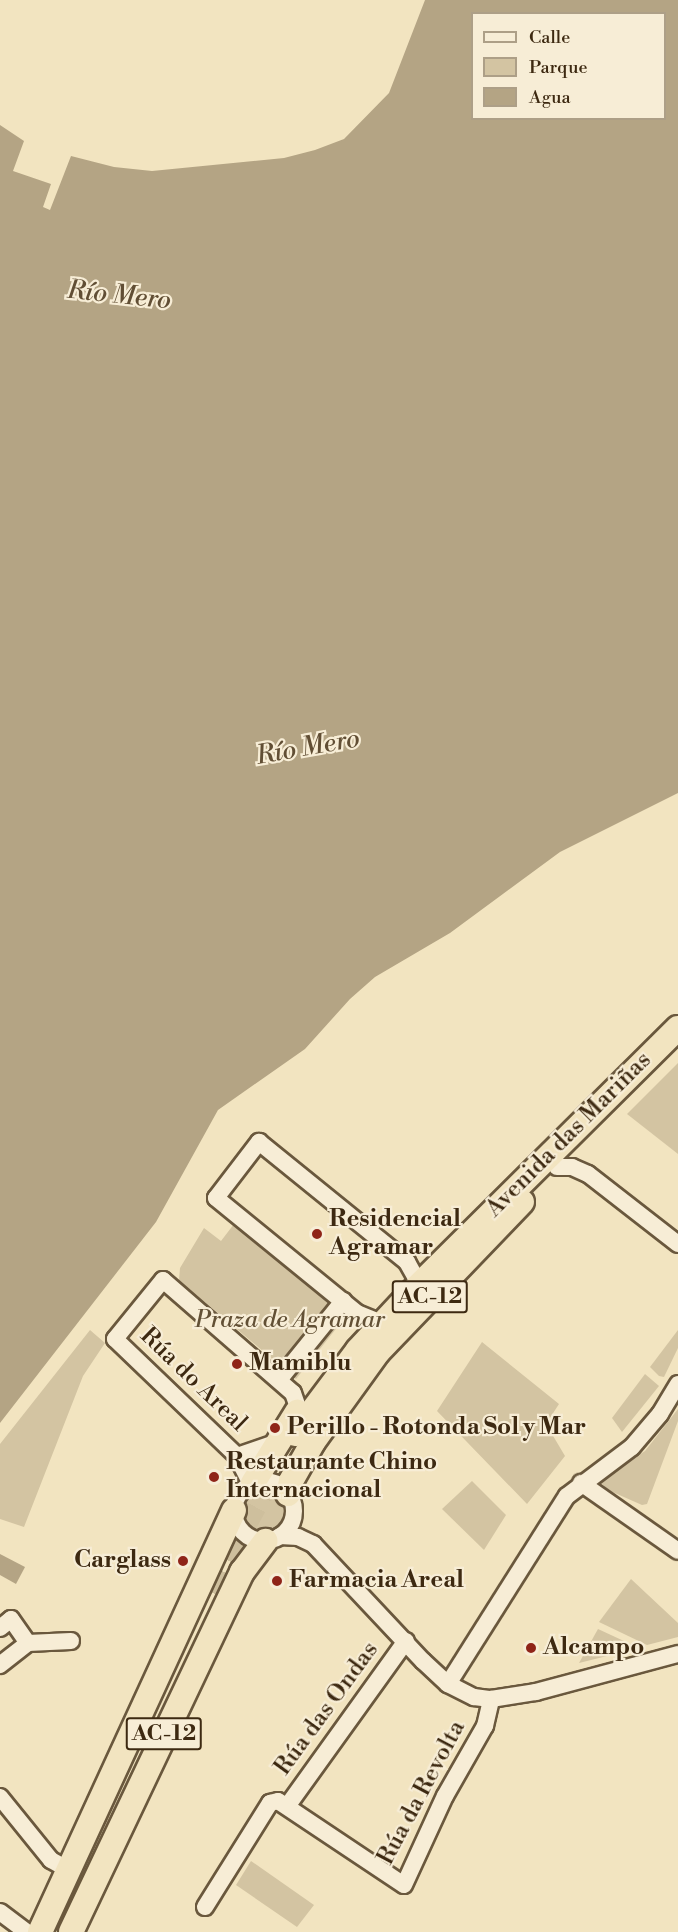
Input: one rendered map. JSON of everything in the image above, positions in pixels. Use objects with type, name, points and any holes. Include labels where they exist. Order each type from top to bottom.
[{"type":"highway","name":"Avenida das Mariñas","points":[[293,1438],[337,1376],[403,1301],[678,1028]]},
{"type":"highway","name":"Avenida das Mariñas","points":[[293,1438],[394,1325],[600,1120],[678,1046]]},
{"type":"highway","name":"AC-12","points":[[252,1484],[293,1438],[299,1410],[374,1320],[546,1149],[607,1097]]},
{"type":"highway","name":"AC-12","points":[[291,1503],[291,1481],[313,1442],[378,1352],[600,1120]]},
{"type":"highway","name":"AC-12","points":[[40,1932],[234,1510]]},
{"type":"highway","name":"AC-12","points":[[71,1932],[242,1572],[272,1539]]},
{"type":"highway","name":"AC-12","points":[[48,1932],[215,1594],[62,1932]]},
{"type":"street","points":[[374,1320],[364,1318],[216,1198],[259,1142],[407,1262],[416,1278]]},
{"type":"street","points":[[557,1167],[572,1167],[588,1174],[678,1244]]},
{"type":"street","name":"Rúa do Areal","points":[[252,1484],[237,1456],[115,1339],[163,1280],[279,1380]]},
{"type":"street","points":[[299,1410],[297,1398],[279,1380],[343,1301]]},
{"type":"street","points":[[448,1684],[547,1526],[581,1483],[632,1447],[660,1414],[678,1384]]},
{"type":"street","name":"Rúa do Areal","points":[[237,1456],[293,1438]]},
{"type":"street","points":[[313,1544],[292,1535],[272,1539],[242,1532],[234,1510],[240,1494],[252,1484],[271,1482],[291,1503],[313,1544],[448,1684],[474,1696],[491,1699],[536,1692],[678,1654]]},
{"type":"street","points":[[581,1483],[678,1551]]},
{"type":"street","points":[[272,1539],[290,1525],[291,1503]]},
{"type":"street","points":[[0,1628],[11,1619],[28,1643]]},
{"type":"street","points":[[0,1665],[28,1643],[71,1641]]},
{"type":"street","name":"Rúa das Ondas","points":[[288,1805],[406,1641]]},
{"type":"street","name":"Rúa da Revolta","points":[[288,1805],[343,1846],[404,1885],[445,1796],[485,1726],[491,1699]]},
{"type":"street","points":[[0,1797],[51,1860],[69,1870]]},
{"type":"street","points":[[205,1907],[270,1803],[288,1805]]},
{"type":"street","points":[[0,1912],[27,1932]]},
{"type":"green space","points":[[678,1063],[678,1154],[627,1114]]},
{"type":"green space","name":"Praza de Agramar","points":[[234,1224],[347,1315],[296,1379],[179,1280],[180,1268],[204,1228],[221,1241]]},
{"type":"green space","points":[[90,1330],[105,1343],[83,1376],[24,1527],[0,1519],[0,1444]]},
{"type":"green space","points":[[678,1330],[678,1348],[664,1377],[659,1376],[650,1367]]},
{"type":"green space","points":[[482,1342],[559,1404],[546,1424],[565,1456],[527,1504],[437,1411]]},
{"type":"green space","points":[[645,1374],[659,1386],[622,1432],[612,1418]]},
{"type":"green space","points":[[678,1409],[678,1421],[647,1504],[642,1505],[608,1490],[601,1483],[603,1478],[645,1451]]},
{"type":"green space","points":[[472,1481],[506,1515],[484,1550],[442,1509]]},
{"type":"green space","points":[[263,1488],[279,1495],[286,1511],[279,1527],[263,1534],[247,1527],[240,1511],[247,1495]]},
{"type":"green space","points":[[631,1579],[678,1623],[678,1637],[647,1645],[599,1622]]},
{"type":"green space","points":[[598,1629],[639,1648],[579,1663]]},
{"type":"green space","points":[[251,1861],[314,1905],[297,1927],[236,1885]]},
{"type":"water","name":"Río Mero","points":[[425,0],[678,0],[678,793],[560,852],[450,933],[375,977],[350,999],[305,1049],[218,1110],[156,1222],[0,1423],[0,125],[24,141],[13,171],[51,184],[43,207],[50,210],[71,156],[114,167],[152,171],[284,158],[344,139],[389,93]]},
{"type":"water","points":[[0,1554],[25,1567],[16,1584],[0,1575]]},
{"type":"tunnel","points":[[209,1591],[279,1461]]},
{"type":"place","name":"Residencial Agramar","points":[[317,1234]]},
{"type":"place","name":"Mamiblu","points":[[237,1364]]},
{"type":"place","name":"Perillo - Rotonda Sol y Mar","points":[[275,1428]]},
{"type":"place","name":"Restaurante Chino Internacional","points":[[214,1477]]},
{"type":"place","name":"Carglass","points":[[183,1561]]},
{"type":"place","name":"Farmacia Areal","points":[[277,1581]]},
{"type":"place","name":"Alcampo","points":[[531,1648]]}]
